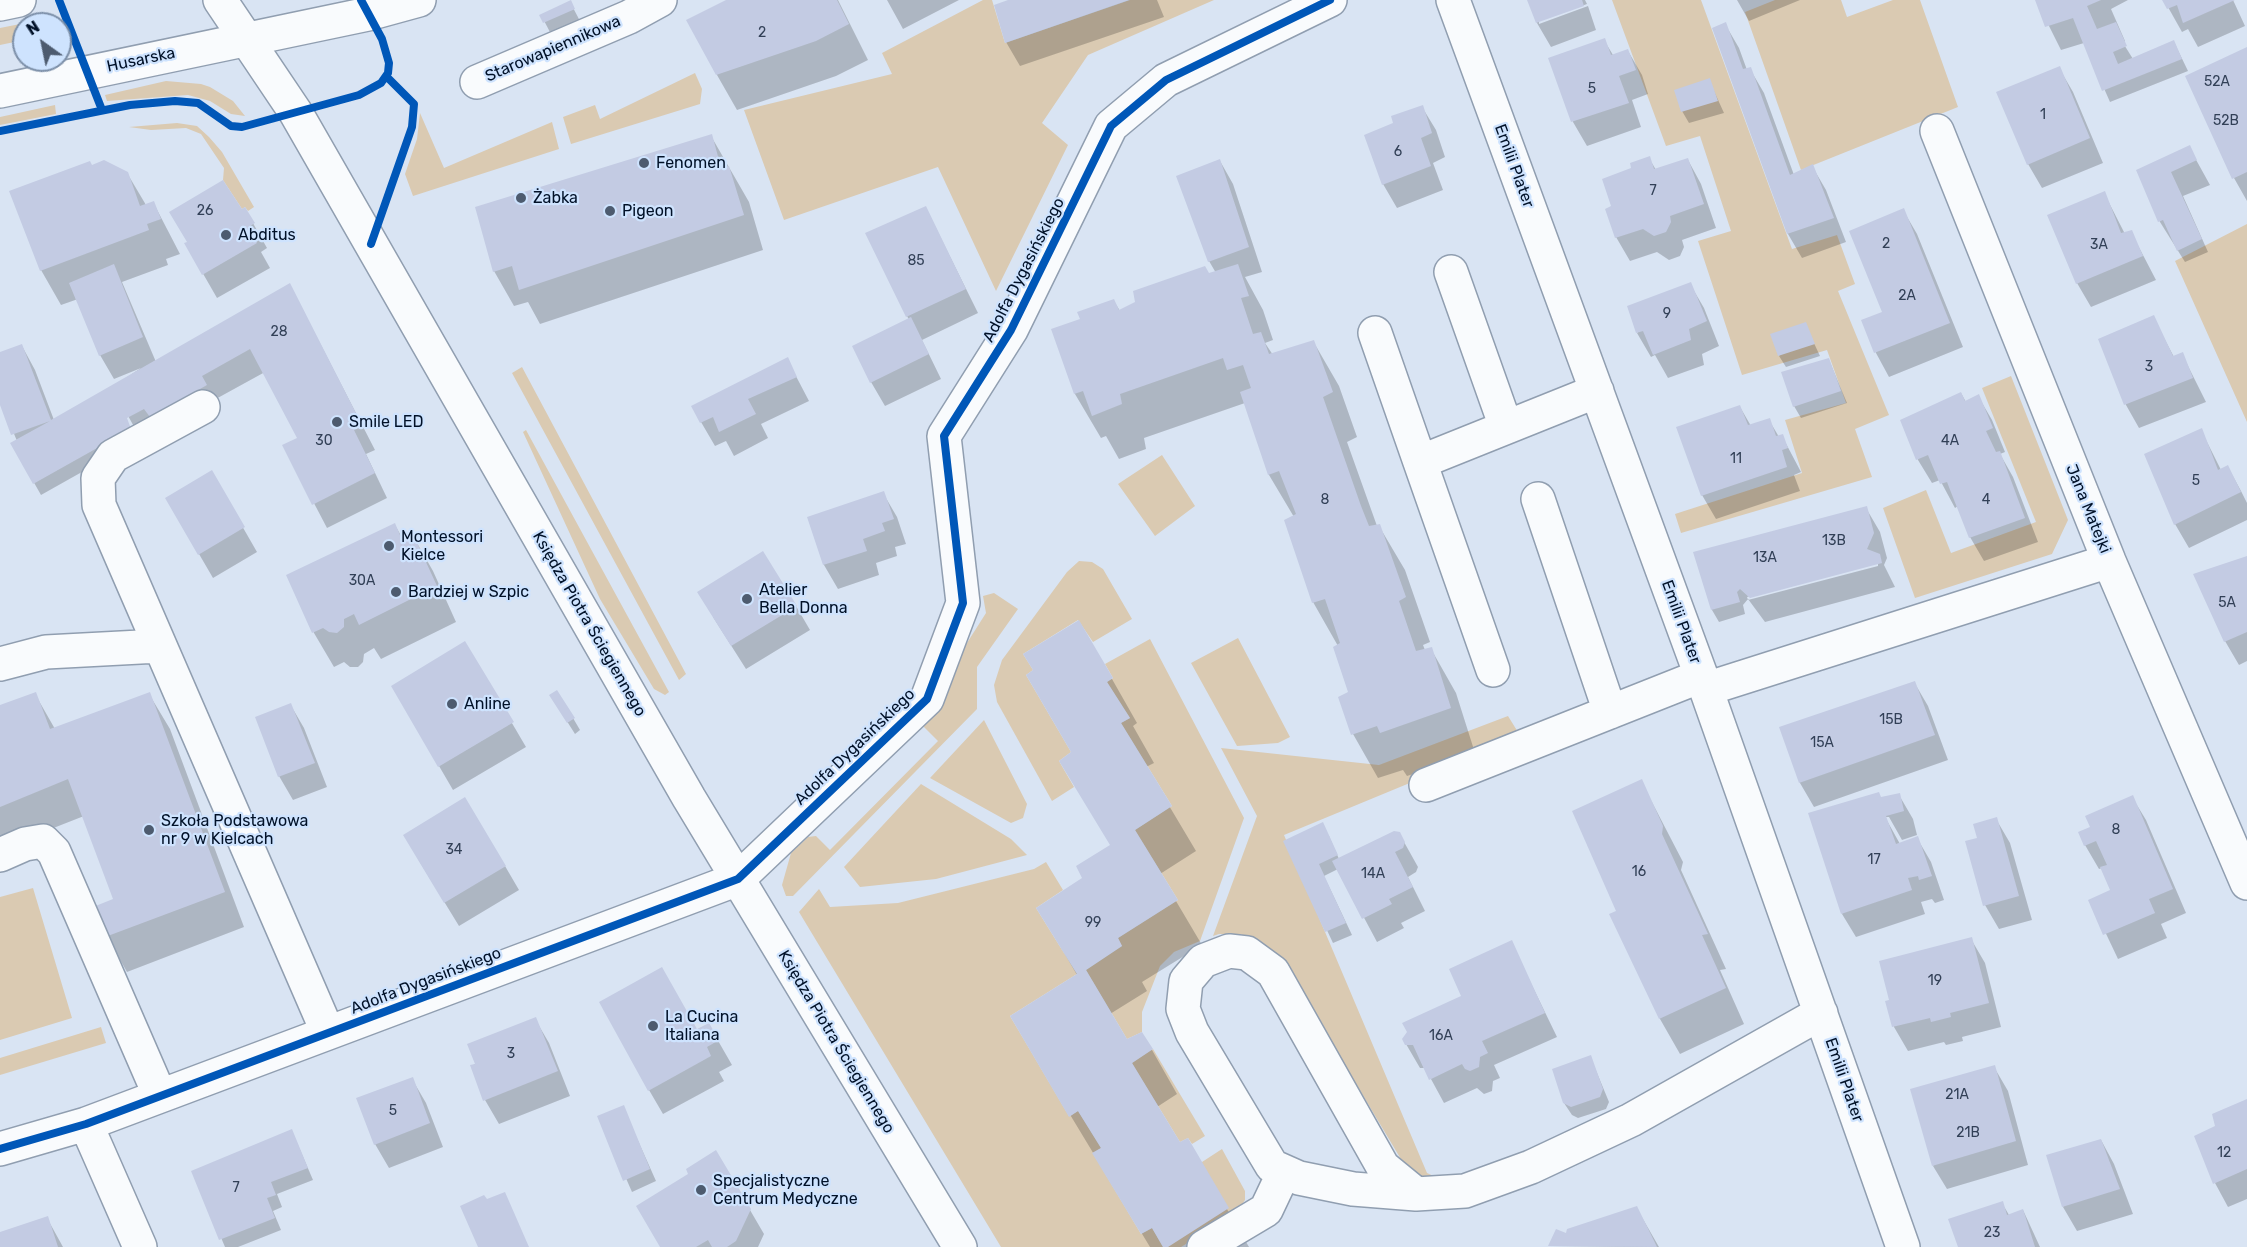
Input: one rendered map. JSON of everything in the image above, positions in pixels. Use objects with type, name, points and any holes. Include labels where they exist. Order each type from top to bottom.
[{"type":"street","points":[[0,4],[20,0]]},
{"type":"street","name":"Księdza Piotra Ściegiennego","points":[[220,0],[248,38],[296,113],[552,562],[738,879],[960,1247]]},
{"type":"street","name":"Husarska","points":[[0,91],[368,14],[419,0]]},
{"type":"street","name":"Starowapiennikowa","points":[[477,82],[629,17],[660,0]]},
{"type":"street","name":"Adolfa Dygasińskiego","points":[[0,1149],[86,1124],[738,879],[927,699],[963,603],[944,436],[1011,330],[1111,126],[1166,80],[1330,0]]},
{"type":"street","name":"Emilii Plater","points":[[1453,0],[1703,683],[1904,1247]]},
{"type":"street","name":"Jana Matejki","points":[[1937,131],[2109,561],[2247,883]]},
{"type":"street","points":[[1451,272],[1506,427]]},
{"type":"street","points":[[1375,333],[1493,670]]},
{"type":"street","points":[[1420,462],[1596,391]]},
{"type":"street","points":[[203,407],[113,456],[98,478],[99,505],[328,1033]]},
{"type":"street","points":[[1538,499],[1610,712]]},
{"type":"street","points":[[1426,785],[1610,712],[2109,561]]},
{"type":"street","points":[[0,664],[46,652],[159,646]]},
{"type":"street","points":[[0,855],[25,844],[44,841],[54,852],[160,1096]]},
{"type":"street","points":[[1416,1194],[1383,1167],[1273,972],[1247,953],[1229,951],[1203,961],[1186,981],[1183,1009],[1192,1032],[1272,1166],[1299,1178],[1353,1189],[1416,1194],[1465,1191],[1531,1167],[1631,1120],[1821,1013]]},
{"type":"street","points":[[86,1124],[140,1247]]},
{"type":"street","points":[[1204,1247],[1266,1210],[1284,1172]]},
{"type":"shaded area","points":[[983,0],[992,0],[1005,43],[1130,0],[1214,0],[1088,55],[1042,123],[1068,145],[996,291],[938,167],[784,220],[744,110],[892,74],[882,53]]},
{"type":"shaded area","points":[[1612,0],[1701,0],[1792,249],[1837,235],[1855,284],[1838,291],[1889,415],[1855,429],[1872,477],[1681,533],[1675,514],[1802,473],[1785,420],[1846,403],[1827,350],[1742,375],[1698,241],[1731,231],[1700,136],[1666,146]]},
{"type":"shaded area","points":[[1775,0],[1841,0],[1847,17],[1893,0],[1920,0],[1958,107],[1801,170],[1745,12]]},
{"type":"shaded area","points":[[12,26],[12,42],[0,45],[0,28]]},
{"type":"shaded area","points":[[695,73],[702,89],[700,104],[571,144],[563,117],[595,105],[600,119]]},
{"type":"shaded area","points":[[166,81],[210,87],[233,101],[245,116],[231,114],[210,101],[188,95],[107,101],[105,95]]},
{"type":"shaded area","points":[[55,105],[56,114],[0,125],[0,117]]},
{"type":"shaded area","points":[[420,113],[444,168],[552,122],[559,149],[413,196],[405,174],[417,139]]},
{"type":"shaded area","points":[[177,123],[197,126],[209,137],[222,152],[254,207],[248,211],[245,207],[242,209],[223,180],[224,168],[201,134],[186,128],[151,130],[129,127]]},
{"type":"shaded area","points":[[2247,224],[2247,422],[2175,261]]},
{"type":"shaded area","points":[[522,367],[686,674],[679,680],[512,373]]},
{"type":"shaded area","points":[[2011,376],[2068,520],[2052,554],[1915,598],[1883,508],[1926,490],[1951,553],[2036,522],[1982,388]]},
{"type":"shaded area","points":[[526,430],[669,692],[665,695],[654,689],[600,599],[523,432]]},
{"type":"shaded area","points":[[1162,455],[1195,506],[1155,536],[1118,484]]},
{"type":"shaded area","points":[[1079,561],[1092,562],[1103,569],[1132,619],[1093,642],[1078,620],[1023,654],[1033,670],[1026,675],[1071,752],[1059,761],[1074,787],[1052,801],[997,702],[994,685],[1002,660],[1067,572]]},
{"type":"shaded area","points":[[994,593],[1018,609],[977,667],[977,709],[793,896],[786,896],[782,885],[791,853],[808,837],[816,836],[830,850],[938,741],[923,726],[920,717],[986,613],[983,596]]},
{"type":"shaded area","points":[[1238,638],[1290,737],[1278,743],[1237,746],[1191,663]]},
{"type":"shaded area","points":[[1150,639],[1244,818],[1200,941],[1174,952],[1160,966],[1142,1012],[1142,1032],[1127,1039],[1086,970],[1122,946],[1118,938],[1178,900],[1135,830],[1172,806],[1121,723],[1130,718],[1107,682],[1113,678],[1105,664]]},
{"type":"shaded area","points":[[1508,716],[1521,737],[1284,835],[1427,1173],[1436,1177],[1417,1186],[1285,965],[1263,945],[1240,934],[1213,936],[1257,816],[1221,748],[1379,765]]},
{"type":"shaded area","points":[[984,720],[1027,804],[1023,818],[1011,823],[930,778]]},
{"type":"shaded area","points":[[921,784],[1011,839],[1027,855],[936,879],[860,887],[844,867]]},
{"type":"shaded area","points":[[1046,862],[1063,890],[1036,908],[1077,974],[1010,1016],[1069,1116],[1078,1111],[1101,1148],[1093,1153],[1141,1234],[1152,1228],[1163,1247],[1001,1247],[799,912],[819,889],[830,907],[898,903],[1034,869]]},
{"type":"shaded area","points":[[33,888],[72,1018],[0,1040],[0,897]]},
{"type":"shaded area","points":[[101,1027],[106,1043],[0,1075],[0,1058]]},
{"type":"shaded area","points":[[1153,1049],[1205,1136],[1192,1144],[1188,1138],[1180,1142],[1132,1063]]},
{"type":"shaded area","points":[[1222,1149],[1245,1191],[1245,1200],[1235,1214],[1181,1247],[1168,1247],[1202,1162]]},
{"type":"building","points":[[571,0],[575,9],[543,23],[539,15]]},
{"type":"building","points":[[726,0],[837,0],[849,24],[816,41],[716,75],[686,20]]},
{"type":"building","points":[[1008,0],[1129,0],[1005,43],[994,5]]},
{"type":"building","points":[[1527,0],[1582,0],[1584,6],[1536,23]]},
{"type":"building","points":[[2035,0],[2101,0],[2087,6],[2097,29],[2116,22],[2127,46],[2113,52],[2118,64],[2174,40],[2182,59],[2102,91],[2073,18],[2045,27]]},
{"type":"building","points":[[2162,0],[2235,0],[2183,23],[2177,5],[2167,9]]},
{"type":"building","points":[[1726,22],[1743,69],[1751,67],[1790,175],[1813,164],[1834,218],[1787,234],[1712,28]]},
{"type":"building","points":[[1605,38],[1611,55],[1628,49],[1636,70],[1619,76],[1629,103],[1571,122],[1548,58]]},
{"type":"building","points":[[2247,47],[2247,172],[2232,179],[2185,76]]},
{"type":"building","points":[[2060,66],[2090,138],[2027,165],[1996,92]]},
{"type":"building","points":[[1710,78],[1718,101],[1681,112],[1674,90]]},
{"type":"building","points":[[1423,105],[1432,133],[1421,138],[1431,166],[1382,185],[1364,135],[1393,123],[1391,116]]},
{"type":"building","name":"Pigeon","points":[[712,134],[721,168],[729,166],[744,215],[519,290],[512,266],[493,272],[475,207]]},
{"type":"building","points":[[2190,145],[2197,160],[2171,172],[2202,239],[2177,251],[2163,220],[2158,222],[2136,170]]},
{"type":"building","points":[[1650,156],[1654,169],[1688,158],[1704,204],[1670,216],[1671,222],[1666,232],[1654,236],[1643,229],[1615,238],[1605,209],[1611,206],[1602,179],[1631,168],[1630,163]]},
{"type":"building","points":[[1220,159],[1249,247],[1208,262],[1176,176]]},
{"type":"building","points":[[104,160],[128,172],[140,206],[154,201],[161,219],[147,224],[149,230],[40,271],[9,191],[90,161],[92,165]]},
{"type":"building","points":[[223,180],[242,209],[245,207],[255,223],[248,227],[257,243],[202,275],[184,243],[187,242],[169,212]]},
{"type":"building","points":[[2105,191],[2121,233],[2132,230],[2143,256],[2076,284],[2047,215]]},
{"type":"building","points":[[926,206],[966,289],[906,317],[865,233]]},
{"type":"building","points":[[1904,208],[1950,323],[1874,353],[1861,320],[1882,312],[1849,231]]},
{"type":"building","points":[[114,264],[143,337],[99,356],[69,283]]},
{"type":"building","points":[[1238,264],[1249,296],[1241,298],[1253,334],[1261,332],[1269,354],[1314,340],[1333,392],[1323,397],[1361,506],[1369,526],[1380,524],[1406,597],[1399,601],[1416,651],[1432,647],[1451,708],[1380,733],[1377,726],[1351,735],[1338,697],[1348,692],[1333,647],[1340,643],[1325,599],[1312,603],[1284,520],[1296,514],[1279,471],[1268,475],[1240,392],[1251,388],[1243,365],[1227,370],[1223,358],[1120,394],[1122,404],[1092,416],[1083,391],[1074,394],[1051,329],[1080,319],[1077,312],[1114,299],[1119,310],[1135,302],[1133,291],[1205,266],[1209,273]]},
{"type":"building","points":[[1691,282],[1707,321],[1689,329],[1691,340],[1653,355],[1643,331],[1636,333],[1627,306]]},
{"type":"building","points":[[290,283],[362,425],[354,430],[375,473],[312,505],[282,445],[297,438],[250,349],[202,376],[207,385],[150,417],[144,409],[127,418],[131,429],[33,484],[10,443],[50,421],[11,435],[0,405],[0,352],[22,344],[51,420]]},
{"type":"building","points":[[2154,315],[2173,356],[2183,352],[2193,378],[2124,405],[2098,339]]},
{"type":"building","points":[[911,317],[929,354],[870,383],[852,346]]},
{"type":"building","points":[[1806,322],[1815,344],[1778,356],[1770,334]]},
{"type":"building","points":[[788,357],[797,377],[748,399],[756,414],[719,432],[713,417],[700,423],[691,406]]},
{"type":"building","points":[[1829,358],[1841,391],[1793,407],[1781,372]]},
{"type":"building","points":[[1961,392],[1965,401],[1979,394],[1993,428],[1986,431],[1996,452],[2000,451],[2025,518],[1969,538],[1947,482],[1940,484],[1928,455],[1916,460],[1900,420]]},
{"type":"building","points":[[1740,405],[1748,425],[1770,418],[1776,436],[1783,434],[1788,448],[1782,450],[1787,467],[1701,496],[1676,427]]},
{"type":"building","points":[[2202,428],[2218,470],[2228,465],[2241,492],[2174,525],[2144,454]]},
{"type":"building","points":[[212,470],[245,527],[198,555],[165,498]]},
{"type":"building","points":[[884,491],[894,519],[882,523],[885,531],[863,539],[867,551],[823,565],[807,517]]},
{"type":"building","points":[[1867,506],[1874,533],[1867,549],[1880,554],[1882,563],[1750,598],[1740,589],[1737,592],[1740,602],[1711,610],[1693,552]]},
{"type":"building","points":[[395,523],[402,540],[413,534],[437,586],[359,625],[354,614],[344,619],[344,627],[337,633],[323,628],[312,633],[286,575]]},
{"type":"building","name":"Atelier Bella Donna","points":[[763,551],[797,606],[731,646],[697,592]]},
{"type":"building","points":[[2247,556],[2247,632],[2224,642],[2193,574]]},
{"type":"building","points":[[1079,620],[1113,678],[1107,682],[1130,718],[1121,723],[1172,806],[1135,830],[1178,900],[1118,938],[1122,946],[1086,970],[1127,1039],[1142,1032],[1153,1049],[1132,1063],[1180,1142],[1188,1138],[1229,1208],[1168,1247],[1163,1247],[1152,1228],[1141,1234],[1092,1153],[1101,1148],[1078,1111],[1069,1117],[1010,1016],[1077,974],[1036,908],[1082,878],[1076,866],[1110,845],[1059,761],[1071,752],[1026,675],[1033,670],[1023,654]]},
{"type":"building","name":"Anline","points":[[465,641],[514,722],[438,767],[391,686]]},
{"type":"building","points":[[1915,681],[1935,735],[1799,783],[1779,727]]},
{"type":"building","points":[[557,690],[575,718],[567,723],[549,695]]},
{"type":"building","points":[[36,692],[50,729],[150,692],[225,892],[105,937],[93,907],[113,899],[68,779],[0,807],[0,705]]},
{"type":"building","points":[[291,703],[315,763],[278,777],[255,717]]},
{"type":"building","points":[[1642,779],[1663,826],[1662,834],[1708,934],[1702,935],[1726,988],[1659,1019],[1609,914],[1616,911],[1572,811]]},
{"type":"building","points":[[1879,792],[1881,797],[1900,793],[1904,811],[1886,816],[1896,844],[1918,836],[1932,876],[1919,880],[1918,876],[1908,878],[1912,890],[1841,914],[1808,813]]},
{"type":"building","points":[[2133,795],[2173,889],[2149,899],[2155,913],[2103,935],[2088,900],[2110,890],[2100,867],[2107,865],[2096,841],[2084,846],[2078,832],[2090,827],[2085,816]]},
{"type":"building","points":[[465,797],[506,866],[444,903],[403,835]]},
{"type":"building","points":[[1997,817],[2019,896],[1983,906],[1965,841],[1977,838],[1973,824]]},
{"type":"building","points":[[1323,822],[1338,855],[1319,864],[1346,923],[1325,932],[1283,841]]},
{"type":"building","points":[[1394,831],[1400,832],[1405,842],[1403,848],[1395,852],[1413,887],[1389,899],[1392,904],[1362,919],[1332,861]]},
{"type":"building","points":[[1972,937],[1989,1003],[1950,1013],[1951,1017],[1931,1022],[1930,1018],[1892,1027],[1885,1001],[1889,1000],[1879,961]]},
{"type":"building","points":[[1512,940],[1545,1013],[1482,1041],[1488,1053],[1480,1057],[1479,1067],[1470,1071],[1462,1064],[1429,1080],[1413,1045],[1405,1045],[1402,1039],[1407,1032],[1402,1023],[1461,996],[1449,969]]},
{"type":"building","name":"La Cucina Italiana","points":[[662,967],[697,1029],[709,1023],[719,1040],[707,1047],[711,1056],[648,1091],[599,1002]]},
{"type":"building","points":[[536,1017],[558,1071],[483,1101],[470,1065],[475,1064],[467,1044]]},
{"type":"building","points":[[1591,1055],[1603,1089],[1600,1097],[1571,1107],[1563,1103],[1552,1069]]},
{"type":"building","points":[[1995,1065],[2016,1141],[1932,1166],[1910,1089]]},
{"type":"building","points":[[413,1077],[430,1123],[374,1145],[356,1098]]},
{"type":"building","points":[[2247,1099],[2247,1169],[2213,1184],[2194,1136],[2215,1126],[2212,1114]]},
{"type":"building","points":[[624,1105],[650,1169],[623,1181],[597,1116]]},
{"type":"building","points":[[292,1129],[308,1168],[271,1182],[276,1195],[267,1198],[275,1218],[219,1240],[191,1171]]},
{"type":"building","points":[[2101,1139],[2120,1189],[2062,1207],[2046,1155]]},
{"type":"building","name":"Specjalistyczne Centrum Medyczne","points":[[716,1150],[751,1209],[736,1241],[727,1247],[712,1247],[708,1240],[696,1247],[660,1247],[636,1206],[688,1174],[686,1169]]},
{"type":"building","points":[[505,1192],[529,1247],[478,1247],[460,1206],[484,1195],[487,1199]]},
{"type":"building","points":[[2003,1201],[2007,1215],[2023,1209],[2035,1247],[1958,1247],[1948,1219]]},
{"type":"building","points":[[1637,1206],[1657,1247],[1548,1246],[1556,1229],[1566,1233],[1567,1229]]},
{"type":"building","points":[[48,1216],[58,1247],[0,1247],[0,1232]]},
{"type":"cycle path","points":[[59,0],[102,110]]},
{"type":"cycle path","points":[[0,131],[130,105],[175,101],[198,103],[231,126],[242,127],[359,95],[381,83],[388,73],[389,63],[382,39],[361,0]]},
{"type":"cycle path","points":[[0,1149],[86,1124],[738,879],[927,699],[963,603],[944,436],[1011,330],[1111,126],[1166,80],[1330,0]]},
{"type":"cycle path","points":[[371,244],[412,127],[414,104],[386,76]]},
{"type":"place","name":"Fenomen","points":[[644,163]]},
{"type":"place","name":"Żabka","points":[[521,198]]},
{"type":"place","name":"Pigeon","points":[[610,211]]},
{"type":"place","name":"Abditus","points":[[226,235]]},
{"type":"place","name":"Smile LED","points":[[337,422]]},
{"type":"place","name":"Montessori Kielce","points":[[389,546]]},
{"type":"place","name":"Bardziej w Szpic","points":[[396,592]]},
{"type":"place","name":"Atelier Bella Donna","points":[[747,599]]},
{"type":"place","name":"Anline","points":[[452,704]]},
{"type":"place","name":"Szkoła Podstawowa nr 9 w Kielcach","points":[[149,830]]},
{"type":"place","name":"La Cucina Italiana","points":[[653,1026]]},
{"type":"place","name":"Specjalistyczne Centrum Medyczne","points":[[701,1190]]}]
